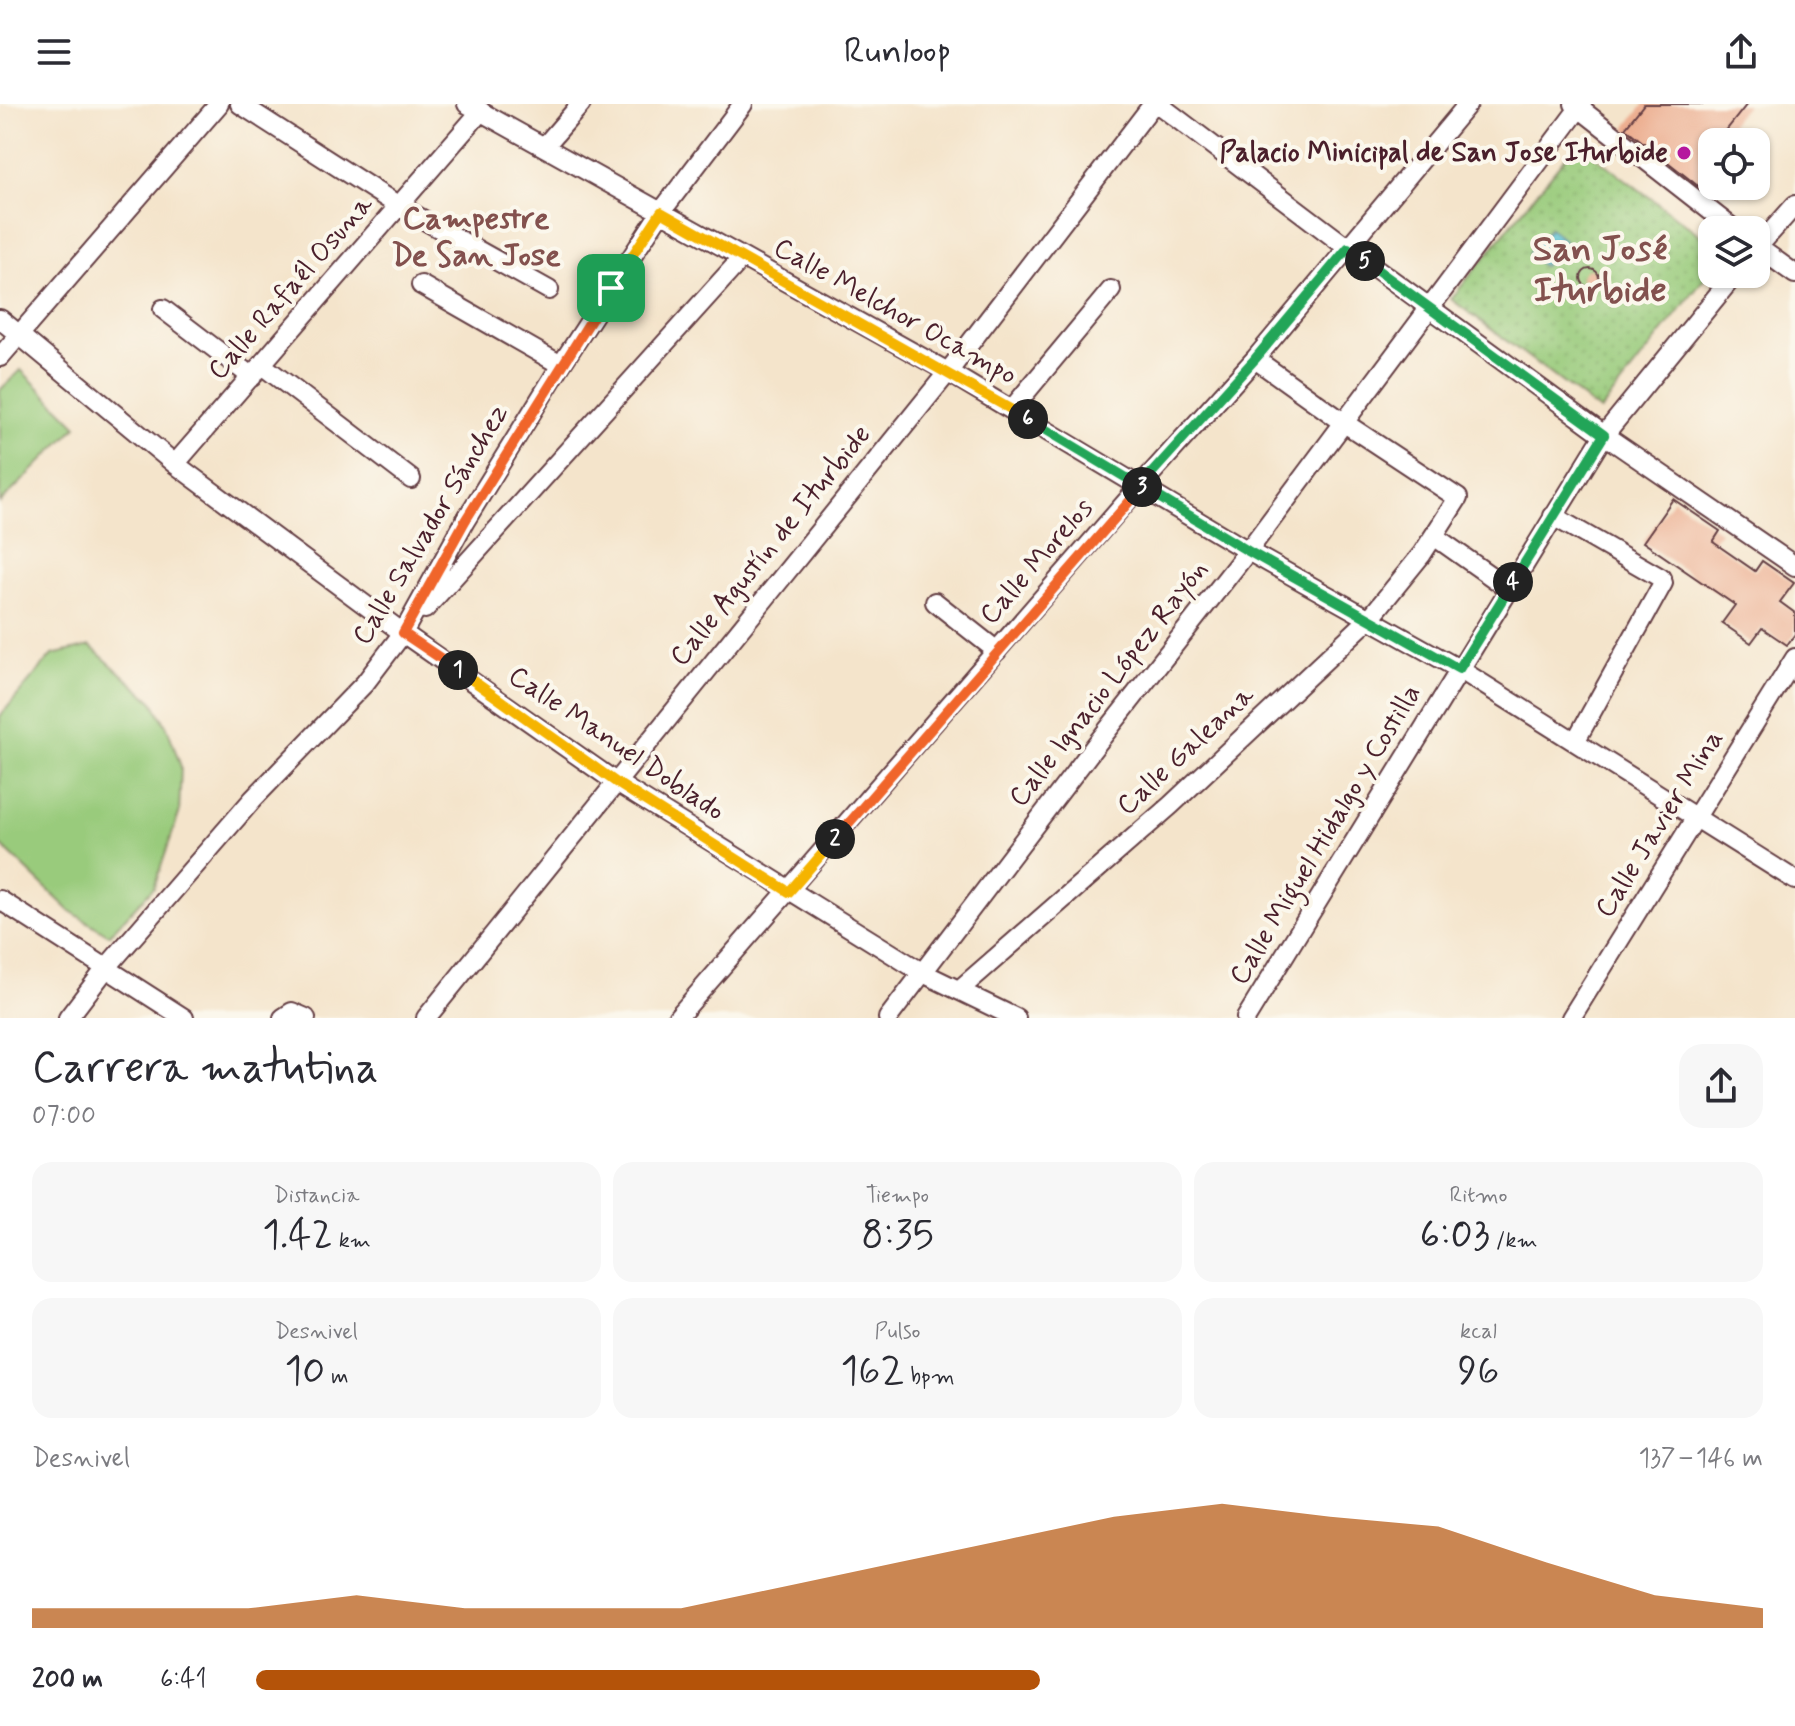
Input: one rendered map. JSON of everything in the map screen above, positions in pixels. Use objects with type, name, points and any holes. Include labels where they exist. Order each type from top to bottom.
[{"type":"street","points":[[0,357],[219,104]]},
{"type":"street","points":[[240,104],[399,206],[549,290]]},
{"type":"street","points":[[544,147],[581,104]]},
{"type":"street","name":"Calle Salvador Sánchez","points":[[68,1018],[107,967],[253,799],[365,683],[403,633],[465,521],[561,365],[661,212],[743,104]]},
{"type":"street","points":[[1155,104],[1604,435],[1795,566]]},
{"type":"street","name":"Calle Agustín de Iturbide","points":[[426,1018],[948,372],[1155,104]]},
{"type":"street","name":"Calle Morelos","points":[[677,1018],[1140,486],[1255,359],[1468,104]]},
{"type":"street","points":[[1578,105],[1717,216]]},
{"type":"street","name":"Calle Ignacio López Rayón","points":[[888,1018],[1248,551],[1578,105]]},
{"type":"street","name":"Calle Rafaél Osuna","points":[[175,464],[399,206],[474,108]]},
{"type":"street","name":"Calle Melchor Ocampo","points":[[474,108],[948,372],[1248,551],[1459,669],[1795,880]]},
{"type":"street","points":[[1770,232],[1795,205]]},
{"type":"street","points":[[1770,257],[1795,274]]},
{"type":"street","points":[[403,633],[742,258]]},
{"type":"street","points":[[421,285],[561,365]]},
{"type":"street","name":"Calle Miguel Hidalgo y Costilla","points":[[1246,1018],[1604,435],[1724,288]]},
{"type":"street","points":[[1012,409],[1111,290]]},
{"type":"street","points":[[163,309],[411,479]]},
{"type":"street","name":"Calle Manuel Doblado","points":[[0,319],[175,464],[403,633],[617,783],[923,973],[1016,1018]]},
{"type":"street","points":[[1255,359],[1343,422]]},
{"type":"street","name":"Calle Galeana","points":[[959,990],[1171,805],[1370,618],[1422,554],[1458,498],[1343,422]]},
{"type":"street","points":[[1553,516],[1661,578],[1663,583],[1575,742]]},
{"type":"street","points":[[1434,536],[1509,589]]},
{"type":"street","points":[[935,602],[997,651]]},
{"type":"street","name":"Calle Javier Mina","points":[[1571,1018],[1795,658]]},
{"type":"street","points":[[0,900],[184,1018]]},
{"type":"street","points":[[283,1018],[292,1012],[306,1018]]},
{"type":"green space","points":[[1577,143],[1698,234],[1698,287],[1600,411],[1451,299]]},
{"type":"green space","points":[[21,370],[77,426],[0,503],[0,390]]},
{"type":"green space","points":[[90,646],[153,702],[167,727],[181,767],[179,814],[154,887],[109,935],[70,911],[0,844],[0,716],[52,655]]},
{"type":"water","points":[[1550,228],[1565,241],[1543,266],[1528,253]]},
{"type":"building","name":"Palacio Minicipal de San Jose Iturbide","points":[[1644,104],[1747,104],[1728,128],[1698,128],[1698,186],[1625,128]]},
{"type":"building","points":[[1590,269],[1599,278],[1590,287],[1581,278]]},
{"type":"building","points":[[1673,499],[1720,531],[1713,542],[1755,571],[1762,561],[1794,583],[1780,602],[1795,613],[1795,634],[1787,645],[1762,628],[1751,643],[1722,623],[1735,605],[1643,542]]},
{"type":"place","name":"Palacio Minicipal de San Jose Iturbide","points":[[1684,153]]},
{"type":"district","name":"Campestre De San Jose","points":[[476,238]]},
{"type":"district","name":"San José Iturbide","points":[[1600,270]]},
{"type":"route","points":[[611,288],[465,521],[403,633],[617,783],[789,892],[1140,486],[1248,551],[1459,669],[1604,435],[1348,248],[1255,359],[1140,486],[948,372],[661,212],[611,288]]}]
